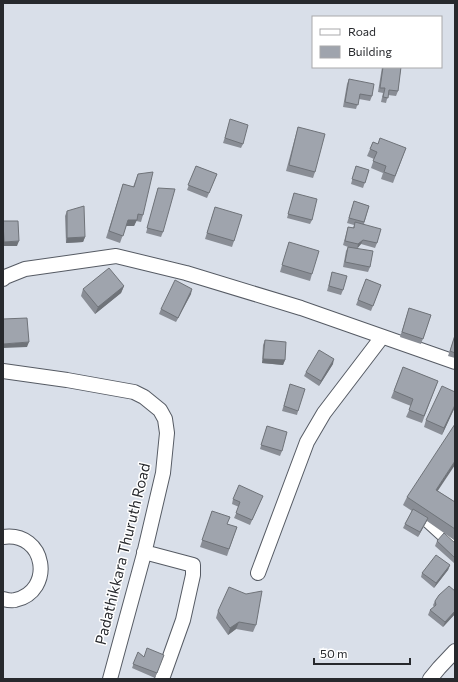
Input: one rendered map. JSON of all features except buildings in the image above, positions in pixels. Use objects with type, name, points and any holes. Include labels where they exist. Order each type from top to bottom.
[{"type":"street","points":[[3,279],[25,268],[116,256],[193,275],[301,308],[455,362]]},
{"type":"street","points":[[258,574],[307,442],[324,413],[382,337]]},
{"type":"street","name":"Padathikkara Thuruth Road","points":[[3,371],[67,380],[134,392],[160,410],[165,419],[167,433],[163,474],[110,679]]},
{"type":"street","points":[[420,513],[455,545]]},
{"type":"street","points":[[3,537],[17,537],[28,542],[36,551],[41,563],[40,576],[35,587],[26,595],[15,600],[3,600]]},
{"type":"street","points":[[144,552],[193,565],[193,575],[183,620],[162,679]]},
{"type":"street","points":[[430,679],[455,651]]}]
